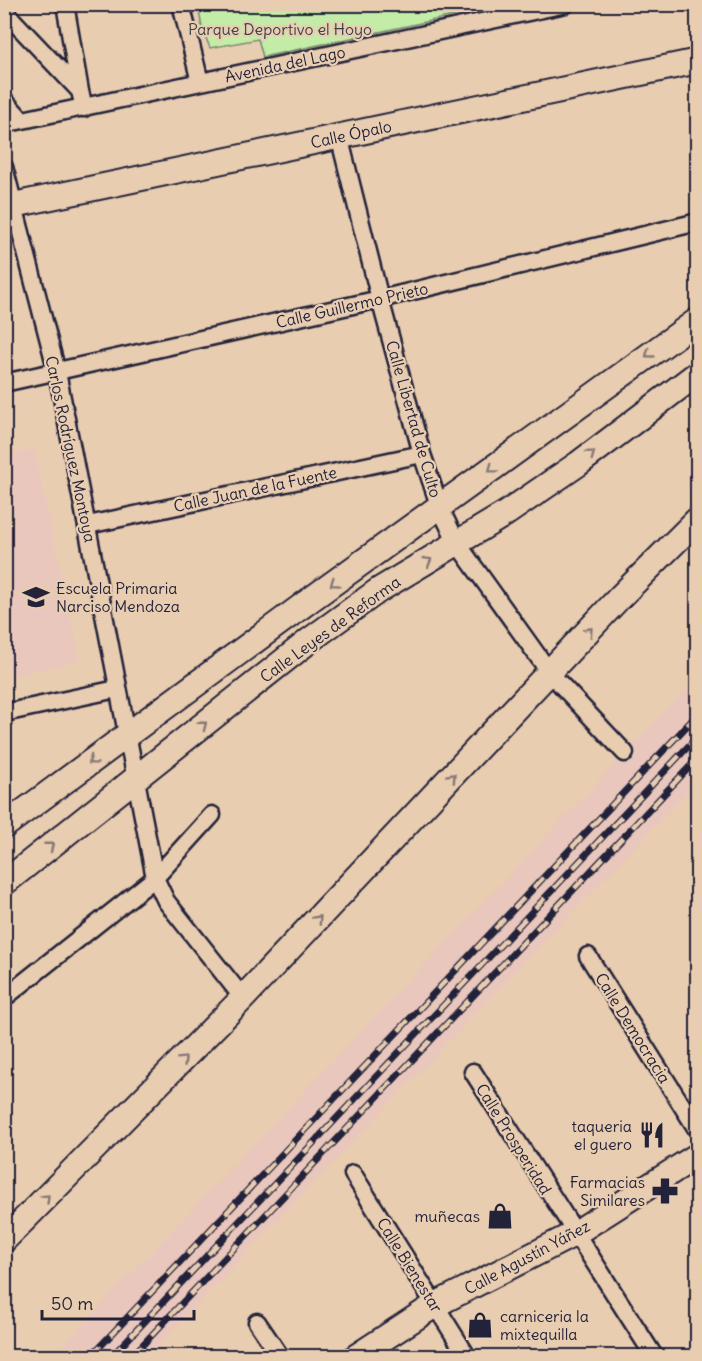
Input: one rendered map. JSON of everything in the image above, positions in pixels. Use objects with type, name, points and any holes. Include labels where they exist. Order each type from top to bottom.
[{"type":"main road","name":"Calle Ópalo","points":[[9,207],[698,61]]},
{"type":"main road","name":"Calle Leyes de Reforma","points":[[4,826],[310,600],[698,320]]},
{"type":"main road","name":"Calle Leyes de Reforma","points":[[4,883],[136,777],[379,590],[506,514],[578,464],[698,373]]},
{"type":"main road","points":[[4,1240],[243,998],[698,519]]},
{"type":"main road","name":"Calle Agustín Yáñez","points":[[357,1356],[435,1305],[574,1234],[698,1155]]},
{"type":"street","points":[[65,4],[84,108]]},
{"type":"street","points":[[181,4],[200,82]]},
{"type":"street","name":"Avenida del Lago","points":[[4,124],[566,4]]},
{"type":"street","points":[[4,11],[81,91]]},
{"type":"street","points":[[4,100],[22,120]]},
{"type":"street","name":"Calle Libertad de Culto","points":[[339,136],[422,453],[440,508],[456,543],[550,674],[625,753]]},
{"type":"street","name":"Carlos Rodríguez Montoya","points":[[4,167],[9,207],[57,372],[88,525],[117,689],[129,734],[155,878],[166,901],[243,998]]},
{"type":"street","name":"Calle Guillermo Prieto","points":[[4,383],[380,299],[698,222]]},
{"type":"street","name":"Calle Juan de la Fuente","points":[[88,525],[422,453]]},
{"type":"street","points":[[4,713],[117,689]]},
{"type":"street","points":[[4,998],[155,878],[212,815]]},
{"type":"street","name":"Calle Democracia","points":[[588,956],[698,1131]]},
{"type":"street","name":"Calle Prosperidad","points":[[472,1072],[654,1356]]},
{"type":"street","name":"Calle Bienestar","points":[[353,1174],[467,1356]]},
{"type":"street","points":[[256,1322],[280,1356]]},
{"type":"shaded area","name":"Escuela Primaria Narciso Mendoza","points":[[34,449],[80,660],[5,678],[5,456]]},
{"type":"shaded area","points":[[697,677],[697,782],[148,1356],[53,1356]]},
{"type":"green space","name":"Parque Deportivo el Hoyo","points":[[198,5],[480,5],[481,10],[263,57],[258,39],[210,48],[202,28]]},
{"type":"railway","points":[[91,1356],[698,714]]},
{"type":"railway","points":[[112,1356],[698,736]]},
{"type":"railway","points":[[132,1356],[698,758]]},
{"type":"place","name":"Escuela Primaria Narciso Mendoza","points":[[36,597]]},
{"type":"place","name":"taqueria el guero","points":[[652,1135]]},
{"type":"place","name":"Farmacias Similares","points":[[665,1191]]},
{"type":"place","name":"muñecas","points":[[500,1216]]},
{"type":"place","name":"carniceria la mixtequilla","points":[[480,1325]]}]
